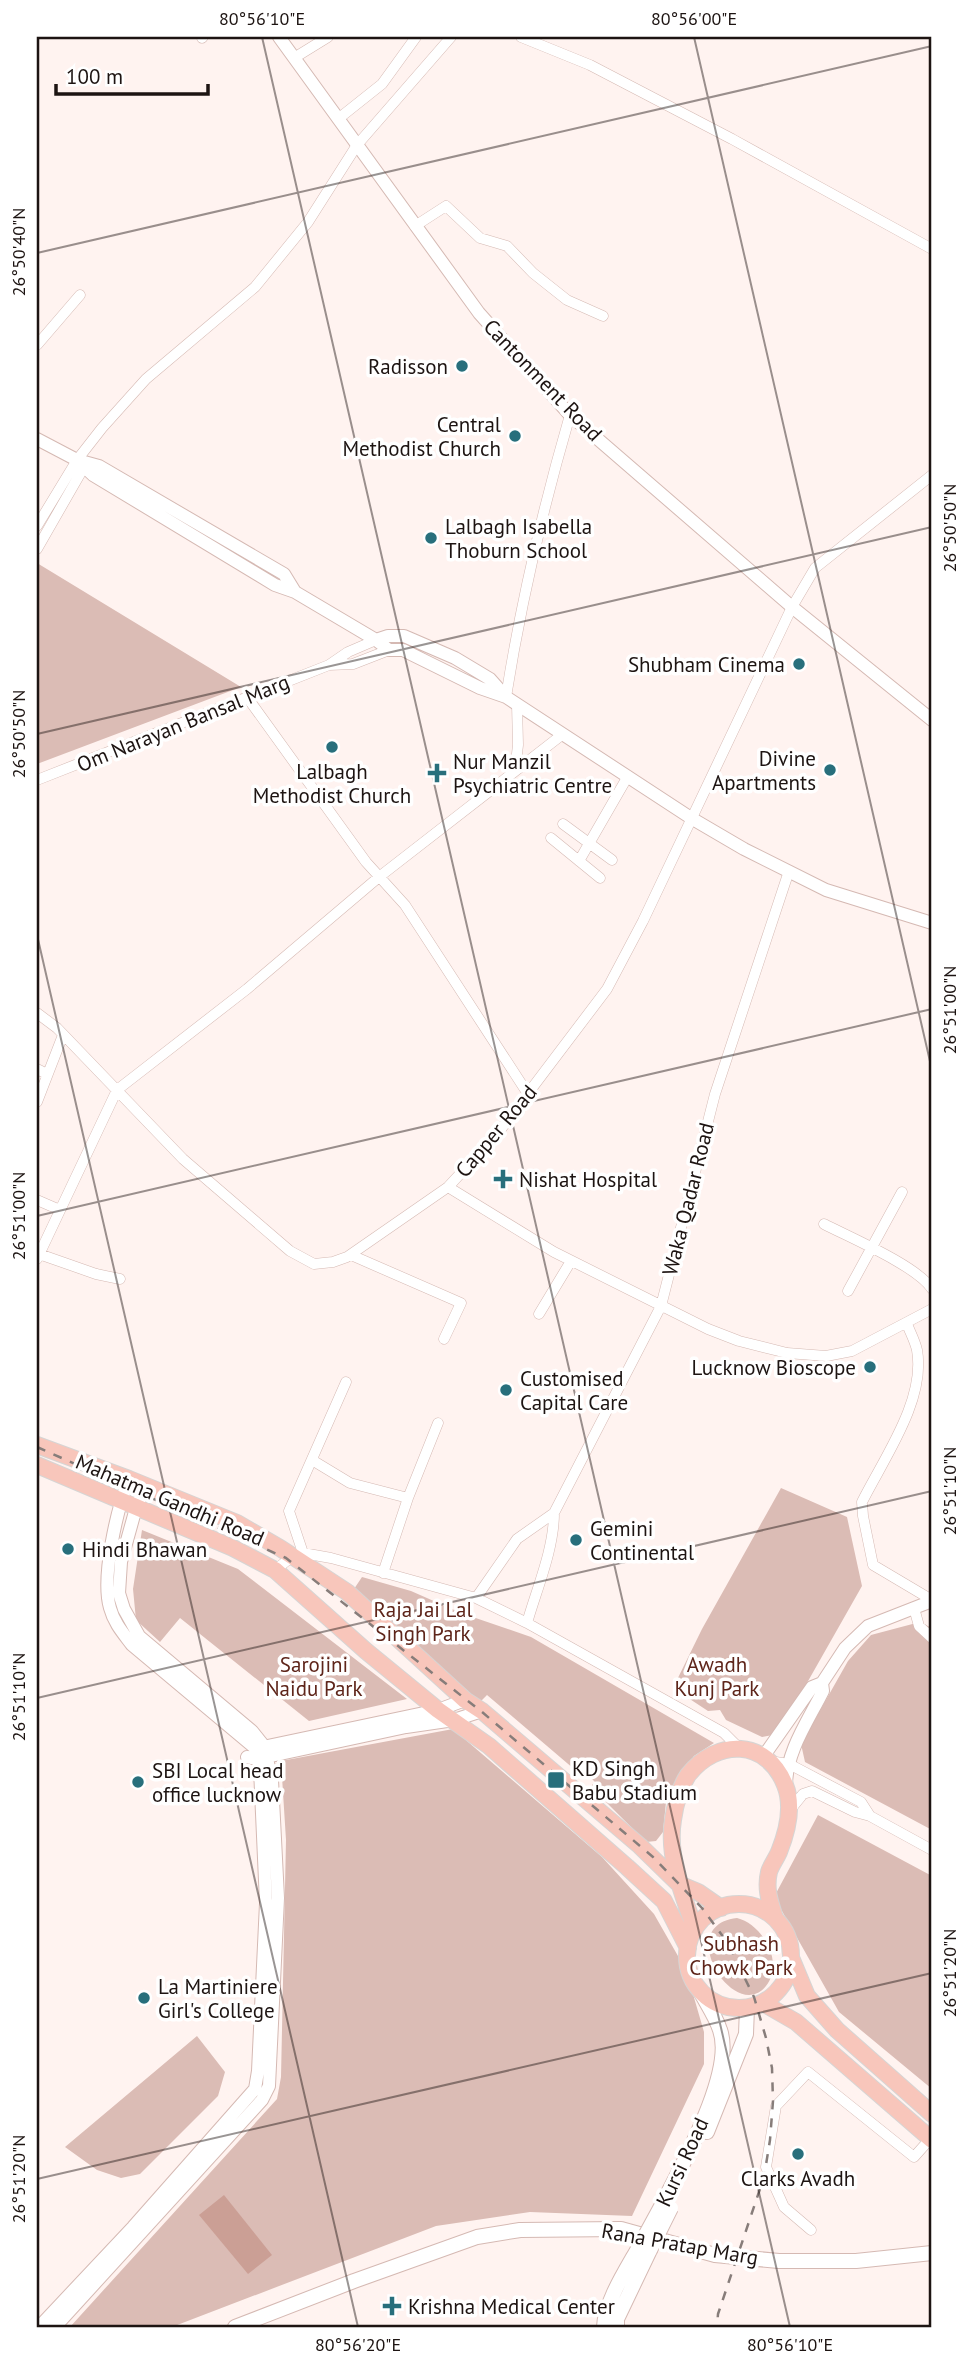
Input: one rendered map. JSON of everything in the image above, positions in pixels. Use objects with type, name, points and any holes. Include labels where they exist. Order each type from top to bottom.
[{"type":"main road","name":"Mahatma Gandhi Road","points":[[37,1445],[237,1523],[298,1555],[347,1592],[466,1700],[650,1856],[679,1884],[698,1892],[721,1908]]},
{"type":"main road","name":"Mahatma Gandhi Road","points":[[37,1465],[233,1548],[275,1570],[438,1710],[489,1746],[664,1901],[688,1948]]},
{"type":"main road","points":[[695,1929],[679,1884],[672,1822],[687,1777],[698,1764],[714,1753],[738,1747],[753,1751],[766,1759],[779,1772],[786,1786],[790,1810],[778,1854],[769,1870],[767,1894],[775,1918]]},
{"type":"main road","points":[[650,1856],[673,1845]]},
{"type":"main road","points":[[792,1960],[787,1978],[777,1992],[763,2003],[747,2008],[730,2008],[714,2002],[700,1992],[687,1964],[688,1948],[695,1929],[706,1916],[721,1908],[735,1905],[750,1905],[763,1910],[775,1918],[785,1930],[792,1960],[807,1996],[830,2021],[932,2114]]},
{"type":"main road","name":"Kursi Road","points":[[668,2205],[720,2074],[723,2058],[721,2031],[700,1992]]},
{"type":"main road","points":[[763,2003],[796,2022],[931,2139]]},
{"type":"main road","name":"Kursi Road","points":[[604,2327],[604,2319],[621,2280],[645,2247],[725,2091],[746,2034],[747,2008]]},
{"type":"main road","name":"Rana Pratap Marg","points":[[235,2327],[477,2237],[520,2230],[621,2229],[715,2255],[779,2261],[856,2261],[932,2253]]},
{"type":"main road","name":"Kursi Road","points":[[617,2327],[617,2319],[645,2247]]},
{"type":"street","name":"Cantonment Road","points":[[279,37],[479,313],[570,415],[792,607],[932,720]]},
{"type":"street","points":[[294,58],[328,37]]},
{"type":"street","points":[[338,119],[382,84],[416,37]]},
{"type":"street","points":[[37,526],[102,428],[146,379],[255,287],[271,270],[308,222],[357,145],[451,37]]},
{"type":"street","points":[[521,37],[579,60],[732,139],[932,249]]},
{"type":"street","points":[[415,226],[446,206],[480,237],[508,246],[533,273],[567,300],[603,316]]},
{"type":"street","points":[[37,345],[80,295]]},
{"type":"street","points":[[514,771],[518,745],[512,701],[517,630],[548,491],[570,415]]},
{"type":"street","points":[[37,439],[80,463],[99,466],[284,574],[295,592],[389,650]]},
{"type":"street","points":[[37,549],[80,463]]},
{"type":"street","name":"Capper Road","points":[[37,1013],[63,1035],[184,1159],[290,1251],[314,1264],[333,1262],[351,1255],[448,1187],[498,1133],[607,989],[643,921],[792,607],[815,568],[932,475]]},
{"type":"street","points":[[329,665],[348,652],[376,640],[388,636],[404,636],[455,658],[490,679],[512,701]]},
{"type":"street","points":[[329,665],[353,664],[389,650],[403,650],[512,701],[691,818],[744,849],[826,890],[932,923]]},
{"type":"street","name":"Om Narayan Bansal Marg","points":[[37,780],[329,665]]},
{"type":"street","points":[[247,697],[366,862],[405,905],[528,1094]]},
{"type":"street","points":[[120,1279],[38,1257],[117,1090],[247,989],[379,877],[563,734]]},
{"type":"street","points":[[579,861],[628,776]]},
{"type":"street","points":[[562,824],[612,860]]},
{"type":"street","points":[[551,838],[600,878]]},
{"type":"street","name":"Waka Qadar Road","points":[[527,1623],[548,1550],[554,1513],[661,1306],[715,1094],[789,871]]},
{"type":"street","points":[[37,1102],[63,1035]]},
{"type":"street","points":[[37,1069],[47,1074]]},
{"type":"street","points":[[448,1187],[570,1261],[708,1329],[739,1341],[787,1353],[826,1356],[852,1351],[932,1309]]},
{"type":"street","points":[[848,1291],[902,1192]]},
{"type":"street","points":[[37,1200],[60,1210]]},
{"type":"street","points":[[824,1224],[919,1275],[932,1289]]},
{"type":"street","points":[[351,1255],[461,1303],[444,1339]]},
{"type":"street","points":[[540,1314],[570,1261]]},
{"type":"street","points":[[907,1324],[917,1348],[918,1372],[912,1403],[862,1502],[863,1516],[873,1565],[932,1601]]},
{"type":"street","points":[[298,1555],[289,1511],[346,1382]]},
{"type":"street","points":[[383,1573],[408,1498],[438,1423]]},
{"type":"street","points":[[312,1460],[350,1483],[408,1498]]},
{"type":"street","points":[[39,2327],[255,2089],[258,2071],[266,1903],[261,1752],[132,1645],[117,1625],[109,1606],[107,1579],[120,1502],[129,1479]]},
{"type":"street","points":[[55,2327],[262,2100],[269,2086],[278,1898],[272,1780],[252,1731],[139,1636],[124,1609],[119,1593],[121,1562],[145,1486]]},
{"type":"street","name":"Waka Qadar Road","points":[[476,1598],[517,1539],[554,1513]]},
{"type":"street","points":[[275,1570],[298,1555],[331,1558],[476,1598],[527,1623],[724,1733],[738,1747]]},
{"type":"street","points":[[870,1816],[861,1802],[789,1763],[766,1759],[812,1687],[822,1683],[845,1648],[868,1626],[932,1601]]},
{"type":"street","points":[[914,1608],[919,1626],[932,1638]]},
{"type":"street","points":[[786,1786],[793,1750],[823,1692],[822,1683]]},
{"type":"street","points":[[261,1752],[438,1710],[466,1700]]},
{"type":"street","points":[[261,1752],[454,1720],[482,1711]]},
{"type":"street","points":[[790,1810],[803,1794],[812,1791],[855,1812],[870,1816],[932,1850]]},
{"type":"street","points":[[811,2230],[784,2207],[766,2167],[776,2106],[808,2072],[914,2157],[931,2139]]},
{"type":"green space","points":[[37,563],[241,687],[37,764]]},
{"type":"green space","name":"Awadh Kunj Park","points":[[781,1488],[847,1517],[862,1586],[778,1734],[762,1737],[726,1720],[720,1710],[708,1711],[673,1688],[702,1629]]},
{"type":"green space","name":"Sarojini Naidu Park","points":[[142,1530],[238,1569],[407,1699],[309,1721],[180,1618],[160,1642],[136,1620],[133,1589]]},
{"type":"green space","name":"Raja Jai Lal Singh Park","points":[[362,1577],[411,1591],[461,1613],[531,1637],[714,1743],[694,1756],[666,1802],[663,1832],[656,1841],[646,1842],[605,1801],[608,1798],[592,1785],[595,1782],[591,1778],[593,1776],[579,1764],[574,1769],[487,1695],[480,1702],[354,1589]]},
{"type":"green space","points":[[920,1622],[932,1628],[932,1830],[805,1762],[801,1744],[848,1661],[871,1635]]},
{"type":"green space","points":[[453,1729],[602,1857],[654,1914],[686,1970],[704,2032],[704,2064],[632,2216],[530,2212],[436,2226],[172,2327],[70,2327],[277,2099],[281,2077],[286,1840],[281,1761]]},
{"type":"green space","points":[[818,1815],[932,1876],[932,2089],[839,2012],[774,1897]]},
{"type":"green space","name":"Subhash Chowk Park","points":[[737,1918],[755,1928],[768,1945],[772,1956],[771,1976],[766,1986],[753,1995],[739,1993],[726,1983],[709,1953],[710,1937],[718,1925]]},
{"type":"green space","points":[[197,2036],[225,2072],[218,2096],[140,2174],[121,2178],[97,2170],[65,2147]]},
{"type":"shaded area","points":[[224,2195],[272,2255],[248,2274],[199,2215]]},
{"type":"railway","points":[[37,1447],[286,1558],[482,1712],[653,1857],[702,1908],[727,1942],[754,1997],[772,2068],[773,2101],[764,2177],[718,2314],[717,2327]]},
{"type":"place","name":"Radisson","points":[[462,366]]},
{"type":"place","name":"Central Methodist Church","points":[[515,436]]},
{"type":"place","name":"Lalbagh Isabella Thoburn School","points":[[431,538]]},
{"type":"place","name":"Shubham Cinema","points":[[799,664]]},
{"type":"place","name":"Lalbagh Methodist Church","points":[[332,747]]},
{"type":"place","name":"Divine Apartments","points":[[830,770]]},
{"type":"place","name":"Nur Manzil Psychiatric Centre","points":[[437,773]]},
{"type":"place","name":"Nishat Hospital","points":[[503,1179]]},
{"type":"place","name":"Lucknow Bioscope","points":[[870,1367]]},
{"type":"place","name":"Customised Capital Care","points":[[506,1390]]},
{"type":"place","name":"Gemini Continental","points":[[576,1540]]},
{"type":"place","name":"Hindi Bhawan","points":[[68,1549]]},
{"type":"place","name":"KD Singh Babu Stadium","points":[[556,1780]]},
{"type":"place","name":"SBI Local head office lucknow","points":[[138,1782]]},
{"type":"place","name":"La Martiniere Girl's College","points":[[144,1998]]},
{"type":"place","name":"Clarks Avadh","points":[[798,2154]]},
{"type":"place","name":"Krishna Medical Center","points":[[392,2306]]}]
